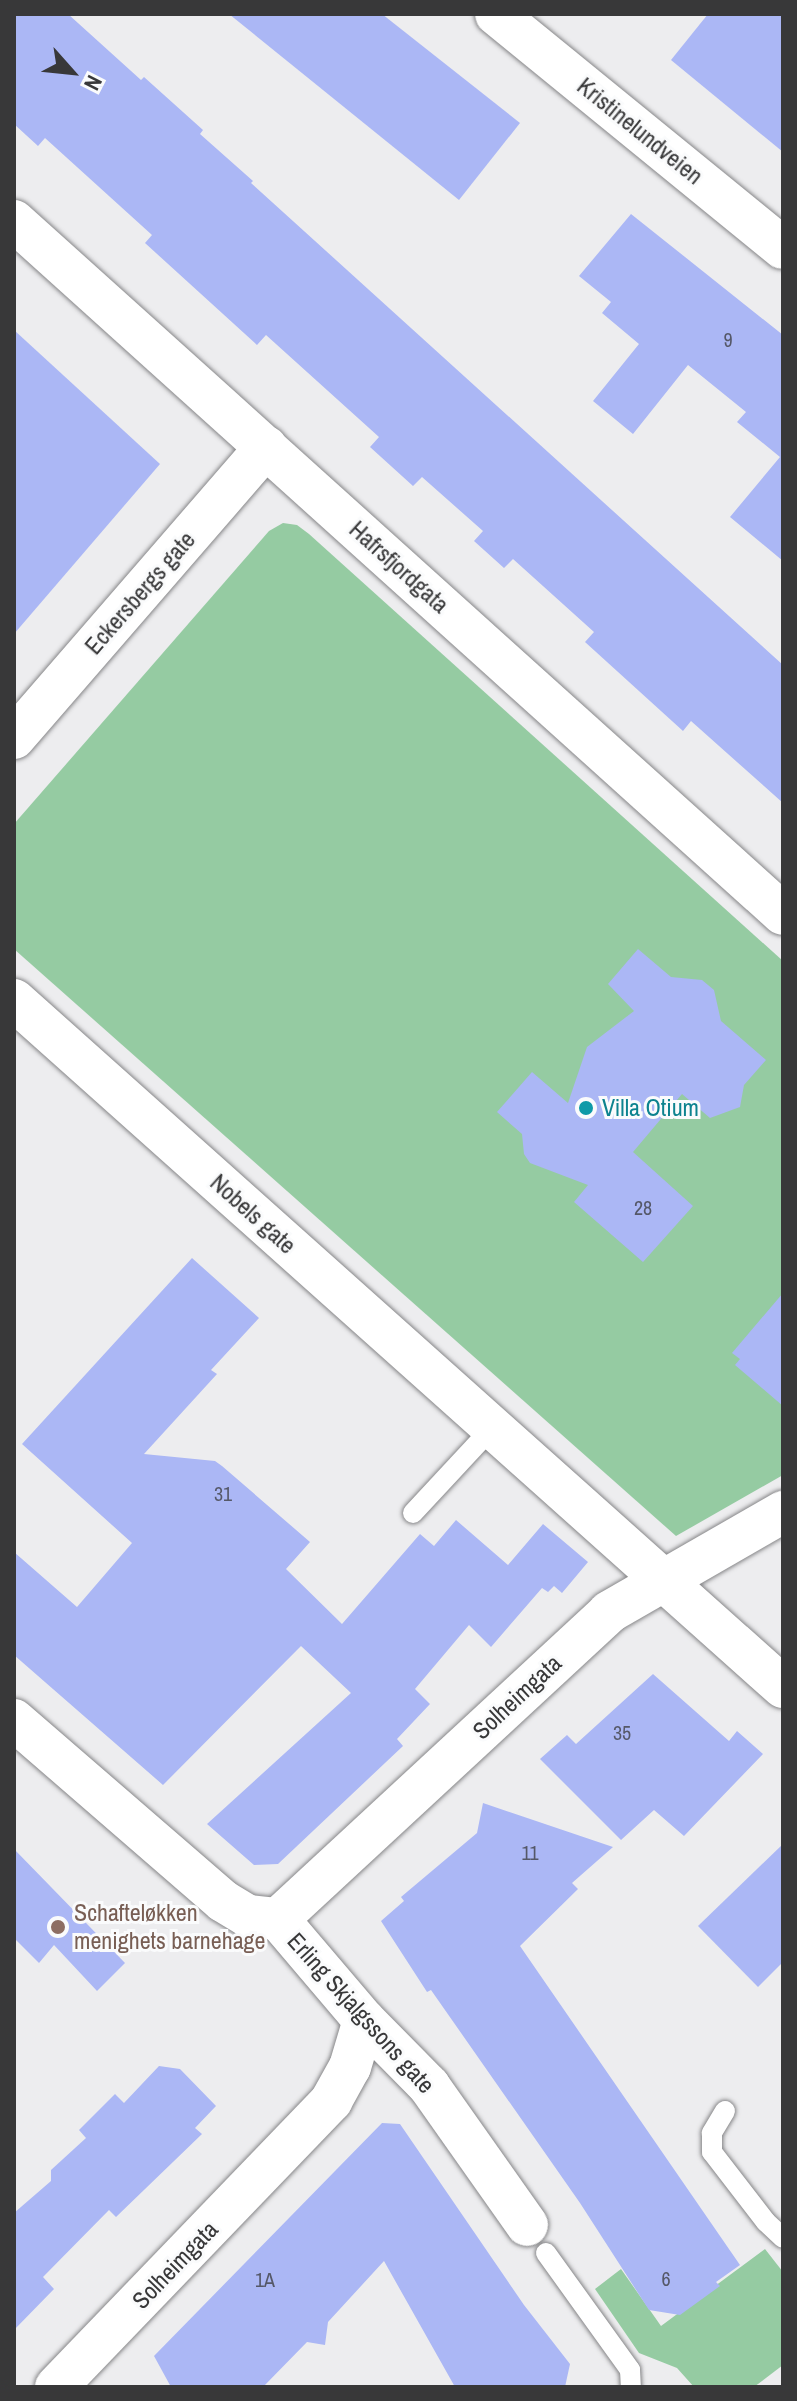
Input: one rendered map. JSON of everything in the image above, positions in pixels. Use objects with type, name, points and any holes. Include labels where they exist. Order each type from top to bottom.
[{"type":"street","name":"Kristinelundveien","points":[[496,14],[783,248]]},
{"type":"street","name":"Hafrsfjordgata","points":[[14,221],[783,914]]},
{"type":"street","name":"Eckersbergs gate","points":[[14,738],[266,447]]},
{"type":"street","name":"Nobels gate","points":[[14,1000],[783,1687]]},
{"type":"street","name":"Solheimgata","points":[[278,1919],[609,1612],[783,1512]]},
{"type":"street","name":"Erling Skjalgssons gate","points":[[14,1720],[223,1901],[248,1916],[278,1919],[364,2020],[429,2086],[536,2239]]},
{"type":"street","name":"Solheimgata","points":[[56,2387],[331,2101],[350,2067],[364,2020]]},
{"type":"lane","points":[[413,1513],[492,1428]]},
{"type":"lane","points":[[725,2111],[712,2133],[712,2152],[766,2222],[783,2238]]},
{"type":"lane","points":[[536,2239],[630,2370],[631,2387]]},
{"type":"green space","points":[[283,523],[297,525],[309,534],[783,961],[783,1475],[676,1536],[14,949],[14,824],[269,531]]},
{"type":"green space","points":[[765,2249],[783,2272],[783,2365],[754,2387],[694,2387],[677,2368],[639,2353],[595,2289],[621,2269],[661,2326]]},
{"type":"building","points":[[14,14],[68,14],[141,80],[144,77],[203,130],[200,134],[253,181],[251,183],[783,665],[783,803],[691,721],[683,731],[585,642],[594,632],[513,559],[504,568],[474,541],[483,531],[422,477],[413,486],[370,447],[379,437],[266,335],[257,345],[145,243],[152,235],[45,138],[38,146],[14,124]]},
{"type":"building","points":[[229,14],[382,14],[520,123],[459,200]]},
{"type":"building","points":[[708,14],[783,14],[783,152],[671,60]]},
{"type":"building","points":[[631,214],[783,335],[783,561],[730,517],[780,457],[737,422],[746,412],[688,365],[633,434],[593,401],[639,344],[602,313],[611,302],[579,276]]},
{"type":"building","points":[[14,330],[160,464],[14,634]]},
{"type":"building","name":"Villa Otium","points":[[638,949],[671,977],[702,980],[714,990],[721,1021],[766,1060],[744,1085],[740,1107],[710,1118],[682,1094],[633,1152],[693,1206],[643,1262],[574,1202],[588,1185],[530,1163],[524,1154],[522,1134],[497,1112],[532,1072],[568,1103],[587,1047],[634,1011],[608,984]]},
{"type":"building","points":[[192,1258],[259,1318],[211,1370],[217,1374],[144,1454],[215,1461],[222,1466],[310,1542],[286,1569],[342,1624],[420,1534],[434,1546],[456,1520],[508,1565],[543,1524],[588,1562],[562,1593],[554,1586],[548,1592],[542,1588],[491,1647],[469,1625],[415,1689],[430,1704],[397,1739],[403,1746],[278,1864],[254,1865],[207,1824],[351,1693],[301,1646],[163,1785],[14,1655],[14,1552],[77,1607],[132,1543],[22,1444]]},
{"type":"building","points":[[783,1293],[783,1406],[735,1365],[740,1359],[732,1353]]},
{"type":"building","points":[[653,1674],[729,1741],[737,1731],[763,1754],[684,1836],[654,1810],[621,1840],[540,1759],[567,1735],[576,1744]]},
{"type":"building","points":[[483,1803],[613,1847],[572,1883],[578,1889],[520,1946],[740,2265],[716,2282],[720,2286],[680,2315],[649,2310],[580,2203],[431,1990],[427,1992],[381,1921],[404,1901],[401,1897],[477,1833]]},
{"type":"building","points":[[783,1844],[783,1962],[758,1987],[698,1926]]},
{"type":"building","points":[[14,1849],[125,1963],[97,1991],[54,1945],[39,1963],[14,1938]]},
{"type":"building","points":[[159,2066],[180,2069],[216,2106],[195,2128],[202,2134],[116,2217],[109,2210],[43,2277],[54,2289],[14,2330],[14,2213],[51,2181],[51,2170],[86,2138],[79,2130],[115,2094],[124,2103]]},
{"type":"building","points":[[382,2123],[400,2124],[524,2305],[570,2364],[565,2387],[455,2387],[384,2261],[328,2322],[325,2345],[307,2342],[263,2387],[171,2387],[154,2356]]},
{"type":"place","name":"Villa Otium","points":[[586,1108]]},
{"type":"place","name":"Schafteløkken menighets barnehage","points":[[58,1927]]}]
